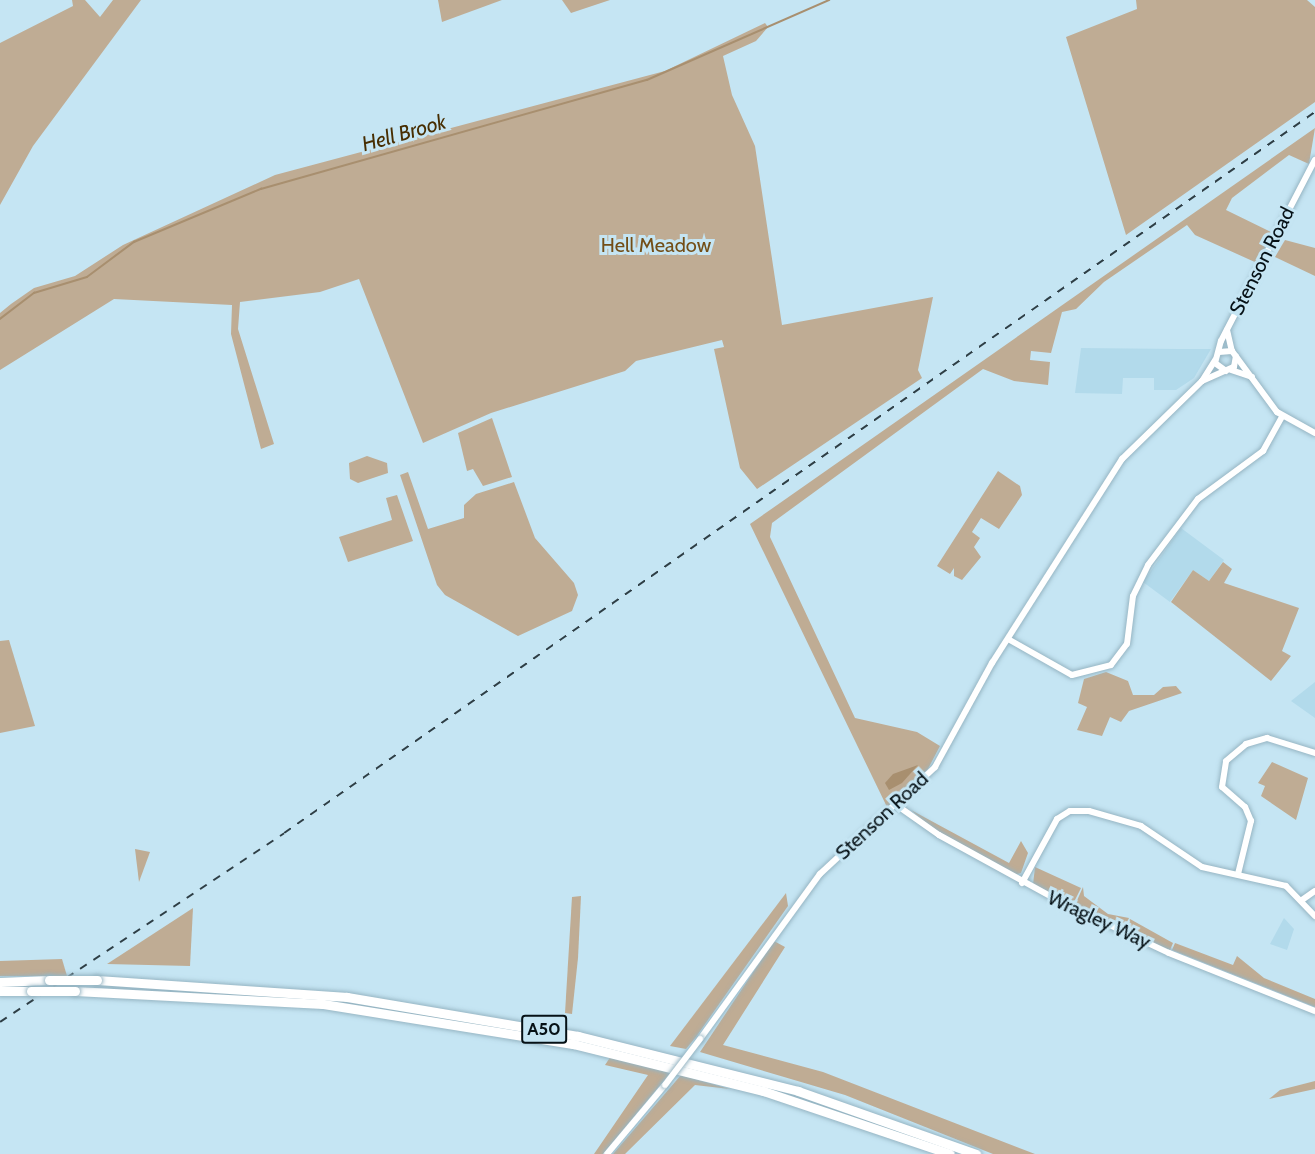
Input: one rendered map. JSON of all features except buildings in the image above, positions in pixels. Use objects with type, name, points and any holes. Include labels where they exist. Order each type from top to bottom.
[{"type":"highway","name":"A50","points":[[0,981],[97,980],[347,997],[578,1036],[798,1091],[976,1154]]},
{"type":"highway","name":"A50","points":[[0,991],[75,991],[323,1004],[573,1044],[763,1091],[950,1154]]},
{"type":"street","name":"Stenson Road","points":[[607,1154],[700,1039],[820,874],[935,767],[1008,639],[1130,449],[1202,381],[1215,360],[1227,330],[1315,160]]},
{"type":"street","name":"Stenson Road","points":[[1227,330],[1234,353]]},
{"type":"street","points":[[1219,352],[1234,353],[1282,417],[1315,434]]},
{"type":"street","points":[[1228,370],[1234,353]]},
{"type":"street","points":[[1215,360],[1228,370],[1255,379]]},
{"type":"street","name":"Stenson Road","points":[[1202,381],[1228,370]]},
{"type":"street","points":[[1008,639],[1072,675],[1111,665],[1127,644],[1133,596],[1148,565],[1198,499],[1263,451],[1282,417]]},
{"type":"street","points":[[1238,874],[1250,816],[1222,787],[1223,767],[1251,741],[1279,739],[1315,753]]},
{"type":"street","name":"Wragley Way","points":[[895,804],[1022,883],[1170,953],[1315,1011]]},
{"type":"street","points":[[1022,883],[1057,819],[1075,810],[1135,823],[1184,858],[1286,886],[1315,916]]},
{"type":"street","points":[[1302,900],[1315,891]]},
{"type":"shaded area","points":[[1081,348],[1211,349],[1194,378],[1176,390],[1154,390],[1154,378],[1123,378],[1122,394],[1075,393]]},
{"type":"shaded area","points":[[1181,528],[1224,560],[1209,581],[1193,570],[1170,602],[1143,582]]},
{"type":"shaded area","points":[[1315,682],[1315,718],[1291,701]]},
{"type":"shaded area","points":[[918,765],[902,783],[889,790],[885,783],[893,774]]},
{"type":"shaded area","points":[[1284,918],[1294,929],[1287,950],[1270,944]]},
{"type":"green space","points":[[72,0],[85,0],[100,17],[113,0],[141,0],[33,146],[0,205],[0,43],[73,6]]},
{"type":"green space","points":[[438,0],[502,0],[442,22]]},
{"type":"green space","points":[[562,0],[610,0],[571,13]]},
{"type":"green space","points":[[1136,0],[1307,0],[1315,7],[1315,102],[1126,235],[1066,37],[1137,9]]},
{"type":"green space","name":"Hell Meadow","points":[[765,23],[768,27],[756,41],[723,56],[732,95],[755,146],[782,325],[933,297],[918,370],[922,378],[757,489],[740,468],[714,349],[724,347],[722,340],[636,361],[625,371],[491,413],[423,443],[359,279],[320,292],[240,302],[238,329],[274,444],[261,449],[231,334],[232,305],[114,299],[0,370],[0,313],[11,304],[34,288],[75,276],[123,245],[275,175],[665,71]]},
{"type":"green space","points":[[1315,128],[1309,164],[1289,155],[1232,198],[1226,210],[1273,233],[1257,263],[1195,235],[1187,225],[1104,282],[1076,309],[1062,312],[1051,353],[1031,351],[1030,360],[1050,362],[1048,385],[1014,381],[983,369],[772,523],[770,537],[855,718],[917,732],[940,746],[928,769],[887,807],[750,524]]},
{"type":"green space","points":[[1285,240],[1315,248],[1315,276],[1275,257]]},
{"type":"green space","points":[[492,418],[512,477],[483,486],[473,469],[467,471],[458,433]]},
{"type":"green space","points":[[367,456],[387,463],[388,473],[358,483],[350,479],[349,463]]},
{"type":"green space","points":[[998,471],[1020,486],[1022,495],[999,529],[981,518],[972,532],[980,538],[974,547],[981,557],[962,580],[954,576],[954,568],[950,574],[937,566]]},
{"type":"green space","points":[[408,472],[428,529],[464,518],[464,505],[476,494],[514,482],[535,538],[574,583],[578,595],[572,611],[518,636],[445,595],[437,585],[400,475]]},
{"type":"green space","points":[[397,495],[413,541],[348,562],[339,537],[392,520],[386,498]]},
{"type":"green space","points":[[1223,562],[1232,569],[1224,583],[1299,608],[1282,651],[1291,656],[1271,681],[1171,602],[1193,570],[1209,581]]},
{"type":"green space","points":[[9,640],[35,726],[0,733],[0,641]]},
{"type":"green space","points":[[1106,672],[1128,681],[1133,695],[1154,695],[1163,687],[1176,686],[1182,693],[1129,711],[1121,722],[1110,717],[1102,736],[1077,730],[1087,707],[1078,703],[1084,679]]},
{"type":"green space","points":[[1272,762],[1308,778],[1296,820],[1261,796],[1265,786],[1258,783]]},
{"type":"green space","points":[[911,810],[1009,863],[1021,841],[1028,853],[1021,873],[1014,875],[929,826]]},
{"type":"green space","points":[[135,849],[150,852],[139,882]]},
{"type":"green space","points":[[1035,867],[1081,888],[1073,904],[1033,884]]},
{"type":"green space","points":[[1083,887],[1084,896],[1108,914],[1129,918],[1124,929],[1075,905]]},
{"type":"green space","points":[[786,893],[788,906],[696,1037],[686,1049],[670,1046]]},
{"type":"green space","points":[[581,896],[572,1014],[565,1013],[572,897]]},
{"type":"green space","points":[[193,908],[190,966],[107,964]]},
{"type":"green space","points":[[1130,919],[1173,943],[1170,950],[1126,930]]},
{"type":"green space","points":[[774,941],[785,947],[723,1045],[823,1072],[1035,1154],[993,1154],[845,1095],[700,1052]]},
{"type":"green space","points":[[1175,943],[1233,965],[1237,956],[1264,978],[1315,999],[1315,1007],[1172,950]]},
{"type":"green space","points":[[62,959],[67,976],[0,976],[0,961]]},
{"type":"green space","points":[[611,1056],[671,1072],[603,1154],[594,1154],[648,1075],[605,1065]]},
{"type":"green space","points":[[681,1075],[730,1089],[695,1085],[625,1154],[613,1154]]},
{"type":"green space","points":[[1315,1081],[1315,1089],[1269,1099],[1280,1090]]},
{"type":"waterway","name":"Hell Brook","points":[[0,319],[34,293],[87,277],[134,242],[261,189],[647,80],[829,0]]},
{"type":"railway","points":[[0,1022],[284,833],[1315,112]]}]
